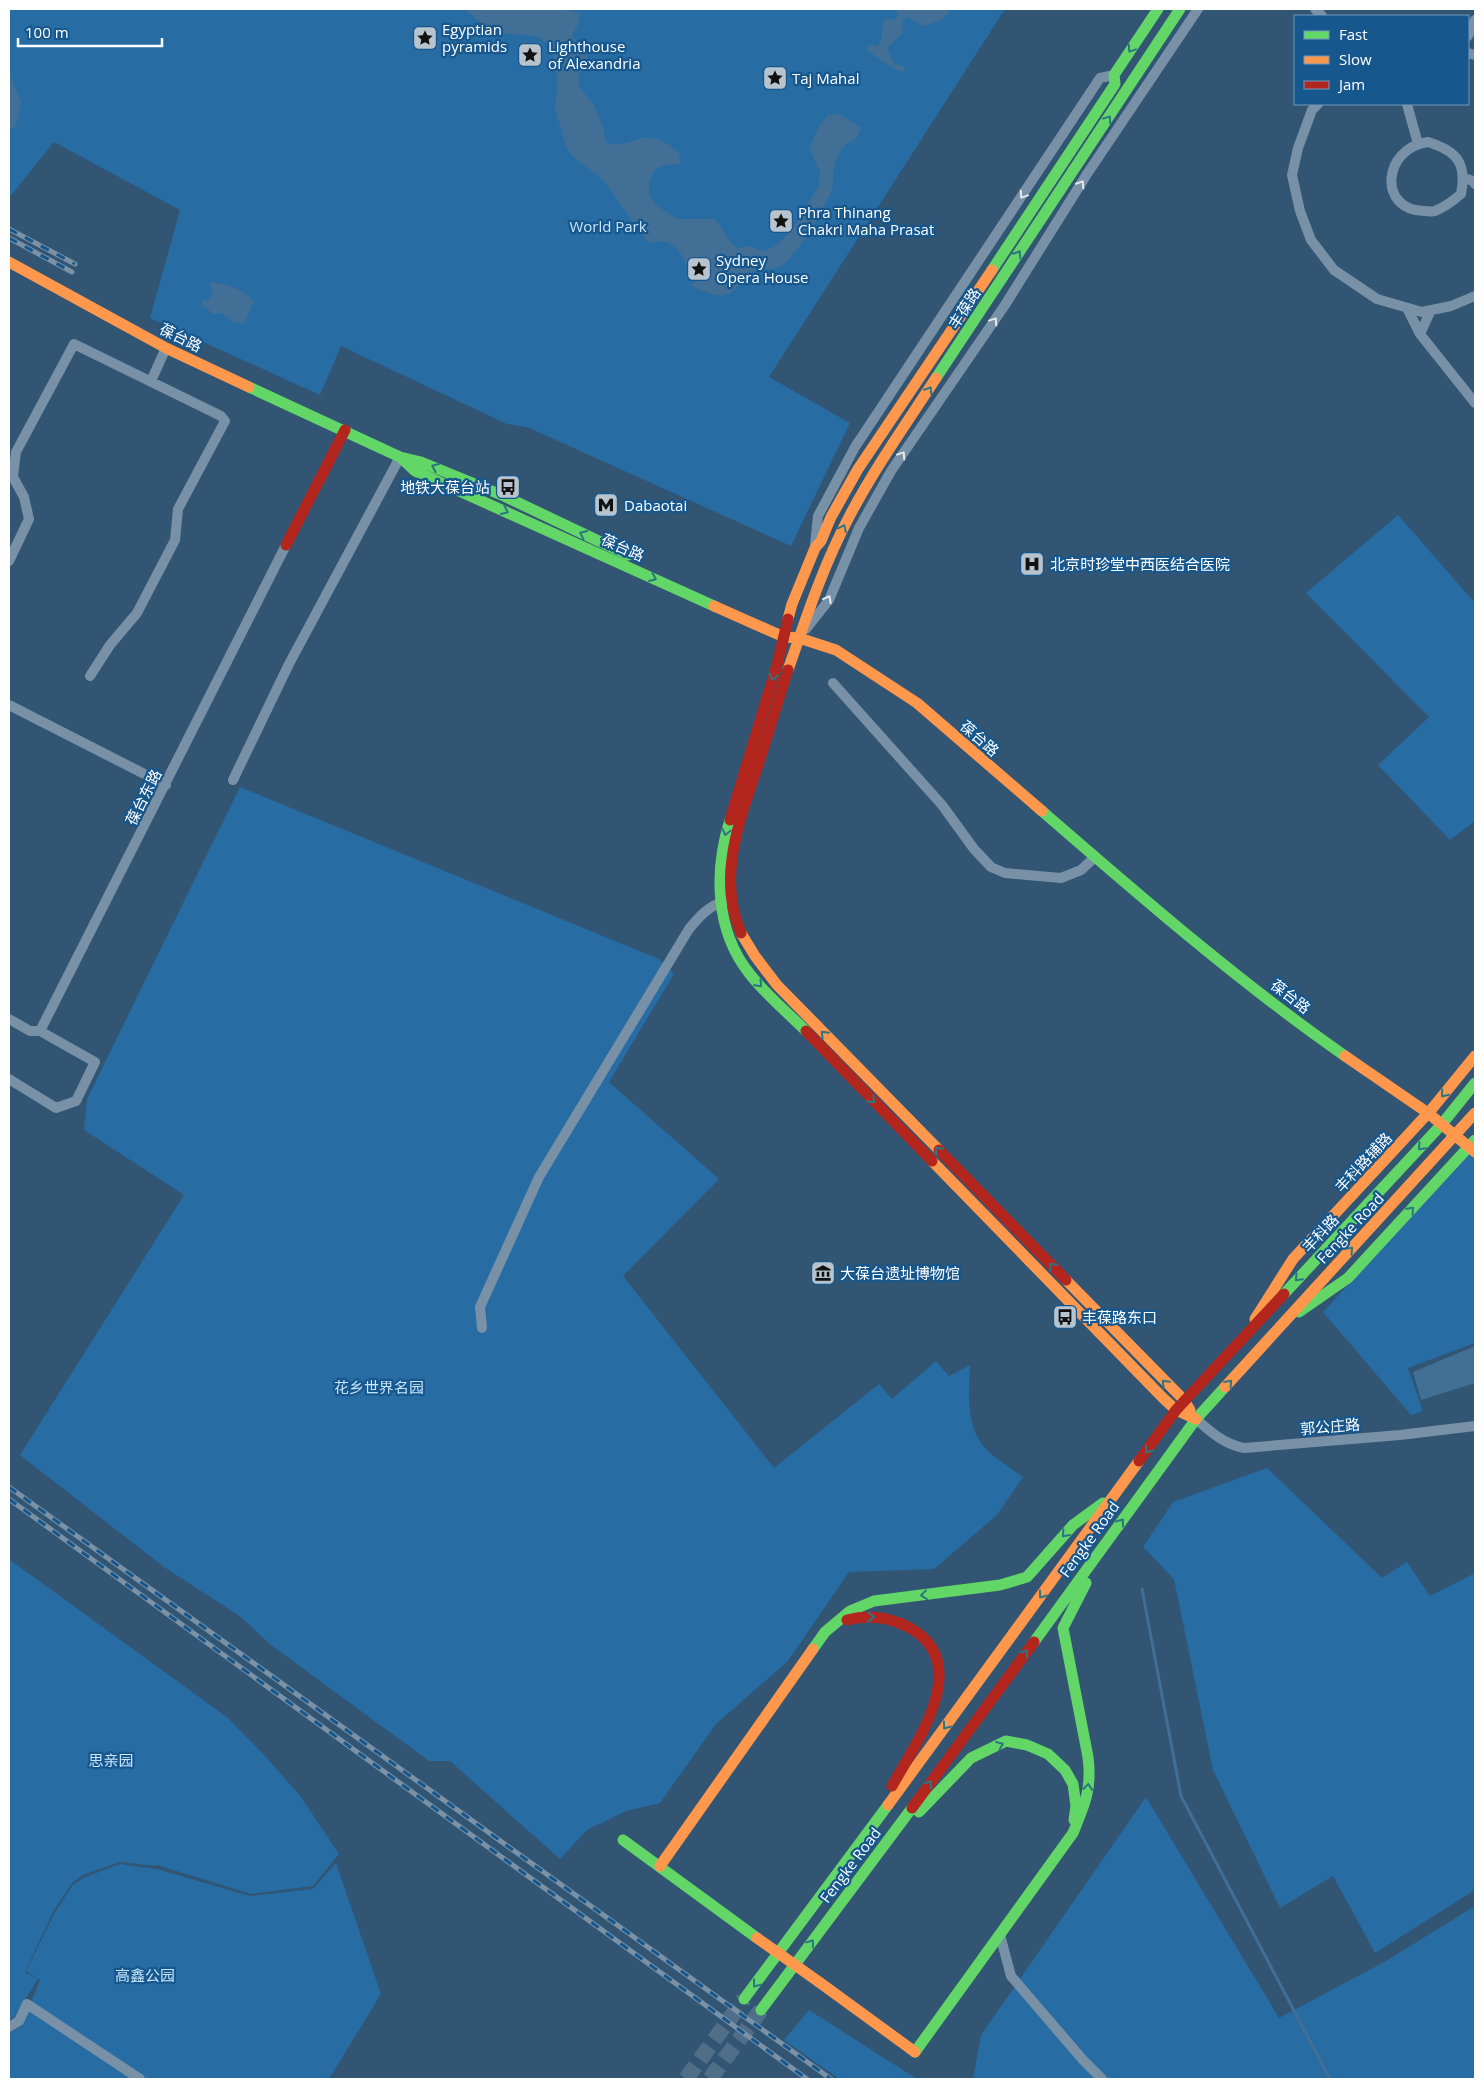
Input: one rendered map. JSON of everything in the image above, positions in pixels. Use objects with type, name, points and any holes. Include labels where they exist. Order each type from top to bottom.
[{"type":"main road","name":"丰葆路","points":[[726,902],[719,870],[727,828],[792,604],[815,548],[821,541],[831,517],[863,462],[1084,132],[1115,84],[1114,76],[1158,9]]},
{"type":"main road","name":"丰葆路","points":[[726,902],[743,812],[800,638],[839,537],[866,487],[1180,9]]},
{"type":"main road","name":"葆台路","points":[[9,262],[166,348],[400,457],[415,471],[785,633],[836,650],[917,703],[1158,911],[1312,1032],[1428,1113],[1456,1136],[1473,1146]]},
{"type":"main road","points":[[286,545],[345,430]]},
{"type":"main road","points":[[726,902],[735,917],[747,947],[777,985],[1184,1400],[1196,1419]]},
{"type":"main road","points":[[726,902],[731,941],[749,973],[932,1163],[1176,1410],[1196,1419]]},
{"type":"main road","name":"丰科路辅路","points":[[1242,1338],[1293,1259],[1428,1113],[1475,1056]]},
{"type":"main road","name":"丰科路","points":[[1184,1400],[1442,1124],[1475,1084]]},
{"type":"main road","name":"Fengke Road","points":[[761,2010],[975,1723],[1196,1419],[1475,1114]]},
{"type":"main road","points":[[1283,1322],[1348,1278],[1473,1146]]},
{"type":"main road","name":"Fengke Road","points":[[744,1999],[871,1829],[1184,1400]]},
{"type":"main road","points":[[660,1866],[825,1632],[850,1612],[874,1601],[1000,1585],[1028,1577],[1073,1526],[1117,1493]]},
{"type":"main road","points":[[623,1840],[915,2052],[1073,1833],[1087,1800],[1090,1775],[1063,1628],[1106,1542]]},
{"type":"main road","points":[[825,1632],[849,1619],[870,1616],[893,1620],[912,1629],[927,1642],[937,1661],[940,1677],[934,1704],[871,1829]]},
{"type":"main road","points":[[884,1844],[924,1807],[970,1758],[1006,1742],[1027,1745],[1048,1754],[1065,1770],[1072,1784],[1076,1806],[1073,1833]]},
{"type":"street","points":[[800,638],[829,600],[859,528],[891,471],[1004,304],[1087,174],[1198,9]]},
{"type":"street","points":[[1469,34],[1475,20]]},
{"type":"street","points":[[1316,105],[1312,110],[1298,148],[1292,175],[1300,211],[1311,240],[1334,270],[1377,299],[1422,312],[1451,306],[1475,296]]},
{"type":"street","points":[[1407,105],[1418,144]]},
{"type":"street","points":[[1428,142],[1444,147],[1459,160],[1464,178],[1461,194],[1434,212],[1415,211],[1400,203],[1391,186],[1392,172],[1402,153],[1418,144],[1428,142]]},
{"type":"street","points":[[1464,178],[1473,181],[1475,184]]},
{"type":"street","points":[[1407,308],[1420,334],[1475,403]]},
{"type":"street","points":[[1420,334],[1432,310]]},
{"type":"street","points":[[9,561],[29,519],[24,497],[13,477],[16,452],[74,344],[221,416],[225,421],[178,509],[175,540],[137,614],[110,645],[90,676]]},
{"type":"street","points":[[151,381],[166,348]]},
{"type":"street","points":[[233,780],[290,664],[400,457]]},
{"type":"street","name":"葆台东路","points":[[40,1031],[286,545]]},
{"type":"street","points":[[833,683],[942,805],[974,849],[990,867],[1004,872],[1061,878],[1081,870],[1095,857]]},
{"type":"street","points":[[9,705],[166,785]]},
{"type":"street","points":[[482,1328],[480,1307],[539,1177],[689,929],[702,913],[726,902]]},
{"type":"street","points":[[9,1019],[30,1031],[40,1031],[95,1062],[76,1101],[56,1108],[9,1079]]},
{"type":"street","name":"郭公庄路","points":[[1196,1419],[1217,1437],[1230,1445],[1244,1448],[1400,1435],[1475,1426]]},
{"type":"street","points":[[1000,1935],[1012,1976],[1082,2060],[1102,2079]]},
{"type":"street","points":[[9,2027],[19,2021],[27,2004],[140,2079]]},
{"type":"green space","name":"World Park","points":[[9,9],[1005,9],[769,377],[850,423],[791,546],[527,427],[507,424],[341,346],[320,395],[150,318],[180,210],[54,142],[9,198]]},
{"type":"green space","points":[[1398,515],[1475,603],[1475,821],[1450,840],[1378,765],[1429,717],[1306,593]]},
{"type":"green space","name":"花乡世界名园","points":[[240,787],[659,959],[674,974],[609,1082],[719,1179],[623,1276],[774,1468],[879,1384],[892,1399],[936,1361],[949,1376],[970,1365],[969,1399],[975,1432],[988,1451],[1023,1477],[997,1515],[934,1569],[849,1572],[788,1661],[716,1724],[660,1803],[626,1811],[587,1830],[560,1859],[450,1761],[429,1761],[271,1645],[241,1617],[164,1567],[20,1455],[184,1195],[84,1130],[87,1099]]},
{"type":"green space","points":[[1469,1153],[1475,1159],[1475,1343],[1408,1368],[1423,1411],[1411,1415],[1323,1312]]},
{"type":"green space","points":[[1267,1468],[1382,1578],[1407,1562],[1430,1596],[1475,1573],[1475,1890],[1375,1953],[1333,1876],[1280,1908],[1213,1770],[1174,1579],[1143,1547],[1173,1502]]},
{"type":"green space","name":"思亲园","points":[[9,1559],[228,1718],[301,1797],[339,1854],[313,1886],[251,1894],[157,1865],[120,1862],[83,1875],[72,1883],[53,1912],[25,1972],[38,1979],[14,2017],[9,2020]]},
{"type":"green space","points":[[1146,1797],[1279,2018],[1386,1961],[1475,1906],[1475,2079],[973,2079],[981,2035]]},
{"type":"green space","name":"高鑫公园","points":[[336,1863],[381,1994],[329,2079],[9,2079],[9,2033],[22,2026],[40,1980],[26,1971],[54,1914],[72,1886],[83,1878],[120,1864],[157,1869],[250,1896],[313,1889]]},
{"type":"green space","points":[[809,2010],[917,2079],[839,2079],[784,2040]]},
{"type":"shaded area","points":[[464,9],[564,9],[581,13],[578,25],[572,35],[587,54],[587,66],[578,75],[580,87],[595,107],[604,130],[606,142],[618,145],[643,138],[657,139],[668,144],[678,152],[681,164],[665,165],[654,171],[649,183],[649,195],[656,205],[677,219],[715,219],[737,248],[750,246],[762,251],[774,247],[793,229],[819,185],[820,172],[809,148],[820,125],[828,115],[840,114],[861,128],[856,139],[845,145],[838,155],[834,167],[832,191],[809,234],[786,263],[775,269],[762,268],[740,276],[736,288],[726,295],[707,293],[690,285],[711,272],[708,260],[696,257],[686,264],[680,252],[667,242],[648,243],[603,180],[573,157],[566,146],[555,108],[558,77],[550,45],[536,36],[498,33],[486,27]]},
{"type":"shaded area","points":[[895,9],[952,9],[942,20],[924,26],[908,17],[903,20],[902,27],[904,32],[887,48],[894,63],[906,68],[902,72],[882,61],[866,48],[871,44],[876,46],[881,42],[883,23],[886,18],[895,20],[898,14]]},
{"type":"shaded area","points":[[9,72],[21,102],[16,126],[9,130]]},
{"type":"shaded area","points":[[211,282],[234,287],[254,301],[244,324],[232,322],[221,313],[213,314],[201,303],[203,300],[210,299],[213,291],[210,286]]},
{"type":"shaded area","points":[[1475,1346],[1475,1383],[1421,1400],[1413,1372]]},
{"type":"waterway","points":[[1142,1589],[1181,1796],[1330,2079]]},
{"type":"tunnel","points":[[686,2079],[744,1999]]},
{"type":"tunnel","points":[[710,2079],[761,2010]]},
{"type":"railway","points":[[9,229],[75,264]]},
{"type":"railway","points":[[9,238],[72,272]]},
{"type":"railway","points":[[9,1487],[831,2079]]},
{"type":"railway","points":[[9,1499],[807,2079]]},
{"type":"traffic: fast","points":[[992,270],[1115,84],[1114,75],[1158,9]]},
{"type":"traffic: fast","points":[[936,378],[1180,9]]},
{"type":"traffic: fast","points":[[249,387],[400,457],[421,462],[504,496],[628,555]]},
{"type":"traffic: fast","points":[[400,457],[415,471],[714,606]]},
{"type":"traffic: fast","points":[[1042,811],[1228,968],[1345,1056]]},
{"type":"traffic: fast","points":[[730,820],[721,859],[720,879],[724,919],[729,938],[738,956],[755,981],[806,1031]]},
{"type":"traffic: fast","points":[[1284,1294],[1442,1124],[1475,1083]]},
{"type":"traffic: fast","points":[[1299,1312],[1348,1278],[1475,1140]]},
{"type":"traffic: fast","points":[[1034,1642],[1196,1419],[1225,1387]]},
{"type":"traffic: fast","points":[[813,1649],[825,1632],[850,1611],[874,1601],[1000,1585],[1027,1577],[1073,1525],[1103,1503]]},
{"type":"traffic: fast","points":[[915,2052],[1073,1833],[1081,1813],[1088,1787],[1088,1757],[1063,1628],[1086,1583]]},
{"type":"traffic: fast","points":[[919,1812],[971,1758],[1006,1741],[1027,1745],[1048,1754],[1065,1770],[1073,1784],[1076,1806],[1074,1820]]},
{"type":"traffic: fast","points":[[744,1999],[888,1805]]},
{"type":"traffic: fast","points":[[761,2010],[912,1808]]},
{"type":"traffic: fast","points":[[623,1840],[757,1938]]},
{"type":"traffic: slow","points":[[9,262],[166,348],[249,387]]},
{"type":"traffic: slow","points":[[788,619],[792,604],[815,548],[821,541],[831,517],[858,469],[992,270]]},
{"type":"traffic: slow","points":[[788,670],[823,573],[849,517],[880,464],[936,378]]},
{"type":"traffic: slow","points":[[714,606],[784,637],[799,638],[836,650],[917,703],[1042,811]]},
{"type":"traffic: slow","points":[[741,933],[755,956],[777,985],[939,1150]]},
{"type":"traffic: slow","points":[[1345,1056],[1428,1113],[1475,1152]]},
{"type":"traffic: slow","points":[[1255,1319],[1293,1259],[1431,1110],[1475,1056]]},
{"type":"traffic: slow","points":[[1225,1387],[1475,1113]]},
{"type":"traffic: slow","points":[[932,1161],[1163,1398],[1176,1410],[1196,1419]]},
{"type":"traffic: slow","points":[[1066,1280],[1184,1400],[1190,1410]]},
{"type":"traffic: slow","points":[[888,1805],[1139,1461]]},
{"type":"traffic: slow","points":[[660,1866],[813,1649]]},
{"type":"traffic: slow","points":[[757,1938],[819,1982]]},
{"type":"traffic: slow","points":[[819,1982],[915,2052]]},
{"type":"traffic: jam","points":[[286,545],[345,430]]},
{"type":"traffic: jam","points":[[730,820],[777,665],[788,619]]},
{"type":"traffic: jam","points":[[741,933],[734,912],[731,890],[731,868],[734,847],[745,804],[788,670]]},
{"type":"traffic: jam","points":[[806,1031],[932,1161]]},
{"type":"traffic: jam","points":[[939,1150],[1066,1280]]},
{"type":"traffic: jam","points":[[1139,1461],[1176,1410],[1284,1294]]},
{"type":"traffic: jam","points":[[847,1620],[871,1617],[887,1619],[902,1624],[929,1643],[938,1662],[939,1682],[934,1704],[925,1727],[892,1786]]},
{"type":"traffic: jam","points":[[912,1808],[1034,1642]]},
{"type":"place","name":"Egyptian pyramids","points":[[425,38]]},
{"type":"place","name":"Lighthouse of Alexandria","points":[[530,55]]},
{"type":"place","name":"Taj Mahal","points":[[775,78]]},
{"type":"place","name":"Phra Thinang Chakri Maha Prasat","points":[[781,221]]},
{"type":"place","name":"Sydney Opera House","points":[[699,269]]},
{"type":"place","name":"地铁大葆台站","points":[[508,487]]},
{"type":"place","name":"Dabaotai","points":[[606,505]]},
{"type":"place","name":"北京时珍堂中西医结合医院","points":[[1032,564]]},
{"type":"place","name":"大葆台遗址博物馆","points":[[823,1273]]},
{"type":"place","name":"丰葆路东口","points":[[1065,1317]]}]
